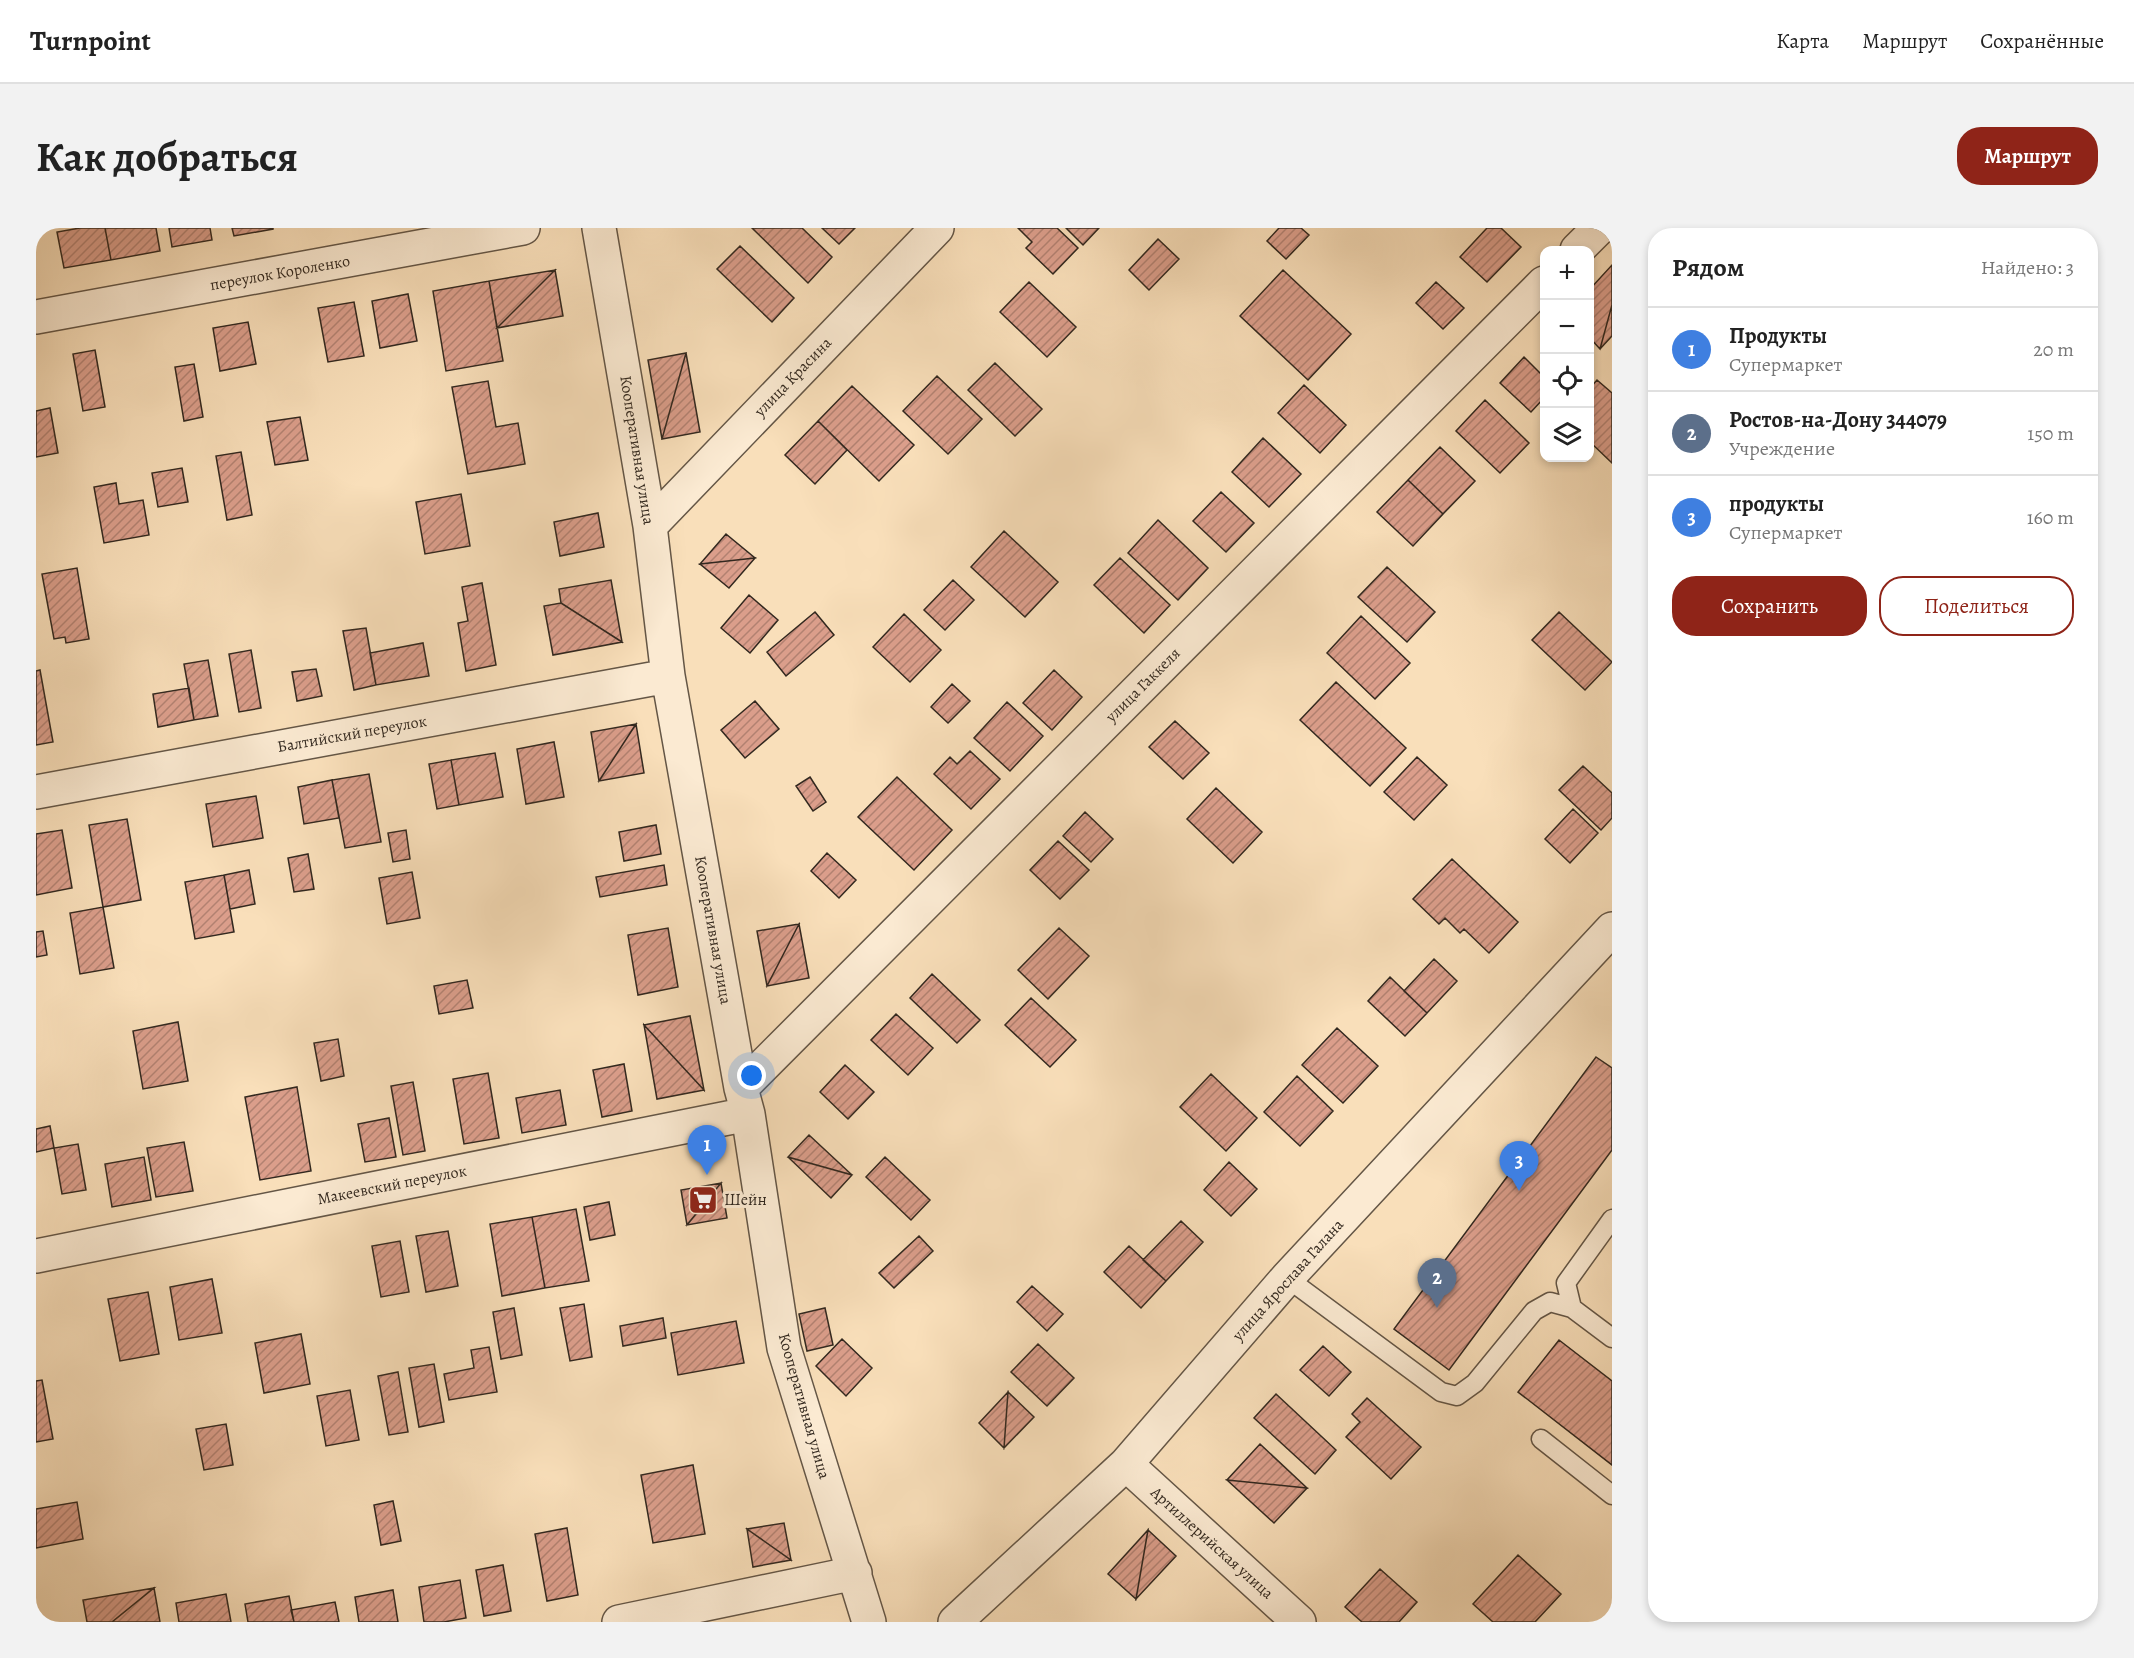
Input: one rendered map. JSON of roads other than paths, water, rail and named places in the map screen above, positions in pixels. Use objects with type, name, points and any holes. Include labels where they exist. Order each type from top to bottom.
[{"type":"street","name":"переулок Короленко","points":[[36,317],[523,228]]},
{"type":"street","name":"Кооперативная улица","points":[[599,228],[650,526],[668,676],[745,1101],[784,1348],[869,1622]]},
{"type":"street","name":"улица Красина","points":[[650,526],[937,228]]},
{"type":"street","points":[[1581,246],[1599,228]]},
{"type":"street","name":"улица Гаккеля","points":[[745,1101],[1540,288]]},
{"type":"street","name":"Балтийский переулок","points":[[36,792],[668,676]]},
{"type":"street","name":"улица Ярослава Галана","points":[[955,1622],[1126,1464],[1287,1278],[1612,929]]},
{"type":"street","name":"Макеевский переулок","points":[[36,1256],[745,1101]]},
{"type":"street","name":"Артиллерийская улица","points":[[1126,1464],[1299,1622]]},
{"type":"street","points":[[619,1622],[855,1573]]},
{"type":"lane","points":[[1572,1308],[1566,1283],[1612,1220]]},
{"type":"lane","points":[[1287,1278],[1441,1392],[1458,1396],[1475,1383],[1534,1311],[1550,1302],[1572,1308],[1612,1338]]},
{"type":"lane","points":[[1541,1439],[1612,1496]]},
{"type":"place","name":"Продукты","points":[[707,1175]]},
{"type":"place","name":"продукты","points":[[1519,1191]]},
{"type":"place","name":"Шейн","points":[[703,1200]]},
{"type":"place","name":"Ростов-на-Дону 344079","points":[[1437,1308]]}]
